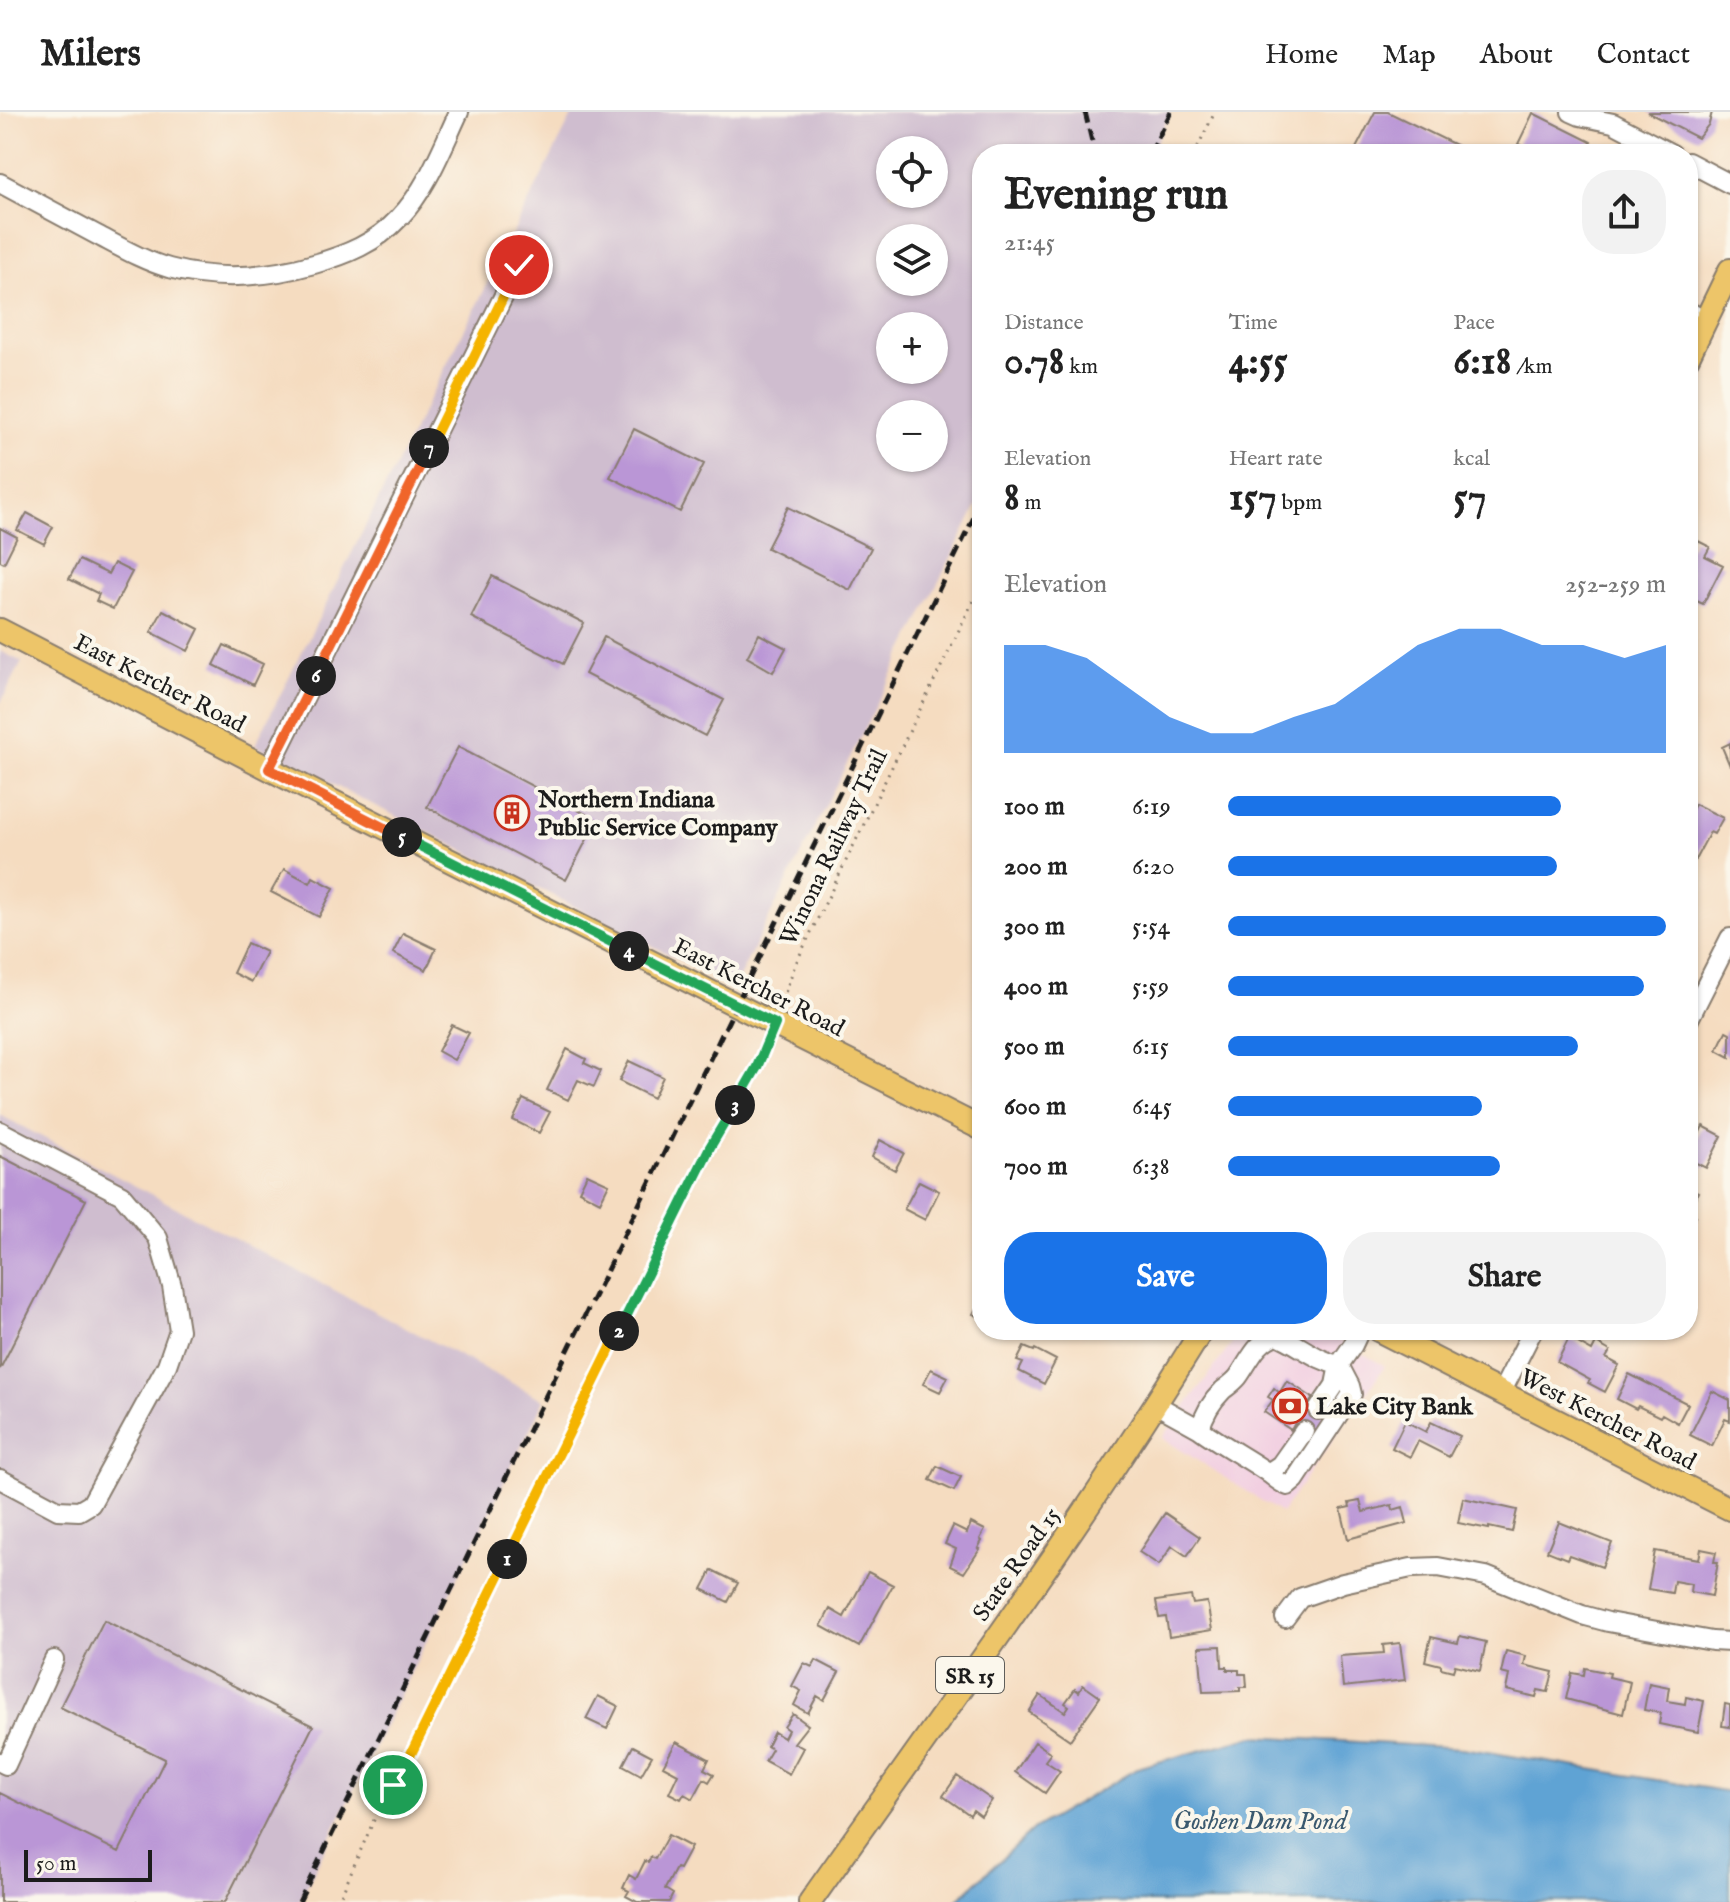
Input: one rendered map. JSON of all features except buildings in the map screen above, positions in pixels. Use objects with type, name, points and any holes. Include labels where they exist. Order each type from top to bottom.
[{"type":"main road","points":[[1698,315],[1730,270]]},
{"type":"main road","name":"East Kercher Road","points":[[0,630],[972,1124]]},
{"type":"main road","name":"State Road 15","points":[[810,1902],[1074,1526],[1196,1340]]},
{"type":"main road","name":"West Kercher Road","points":[[1398,1340],[1730,1509]]},
{"type":"street","points":[[0,183],[133,253],[168,268],[229,276],[290,271],[365,246],[398,220],[421,191],[459,112]]},
{"type":"street","points":[[1571,112],[1613,123],[1653,144]]},
{"type":"street","points":[[1698,167],[1730,184]]},
{"type":"street","points":[[269,769],[519,265]]},
{"type":"street","points":[[1698,1001],[1730,938]]},
{"type":"street","points":[[0,1131],[122,1195],[158,1238],[172,1286],[179,1330],[167,1365],[91,1504],[79,1511],[58,1510],[0,1479]]},
{"type":"street","points":[[1200,1429],[1214,1399],[1235,1381],[1266,1340]]},
{"type":"street","points":[[1288,1340],[1325,1362],[1339,1365]]},
{"type":"street","points":[[1318,1410],[1335,1385],[1339,1365],[1355,1340]]},
{"type":"street","points":[[1501,1393],[1528,1340]]},
{"type":"street","points":[[1155,1404],[1288,1486],[1352,1394],[1339,1365]]},
{"type":"street","points":[[1268,1473],[1280,1465],[1304,1431]]},
{"type":"street","points":[[1285,1618],[1300,1598],[1343,1583],[1411,1568],[1438,1567],[1486,1576],[1582,1615],[1608,1622],[1730,1642]]},
{"type":"street","points":[[0,1762],[6,1765],[54,1660]]},
{"type":"path","points":[[1199,144],[1215,112]]},
{"type":"path","name":"Winona Railway Trail","points":[[338,1902],[381,1804],[405,1766],[710,1147],[757,1067],[795,965],[972,603]]},
{"type":"shaded area","points":[[574,112],[1171,112],[1155,144],[972,144],[972,516],[734,987],[255,745]]},
{"type":"shaded area","points":[[0,651],[22,662],[0,704]]},
{"type":"shaded area","points":[[0,1115],[544,1400],[299,1902],[0,1902]]},
{"type":"shaded area","points":[[1235,1340],[1339,1340],[1385,1366],[1281,1513],[1162,1438]]},
{"type":"water","name":"Goshen Dam Pond","points":[[1254,1736],[1463,1748],[1730,1792],[1730,1902],[955,1902],[1034,1829],[1140,1767]]},
{"type":"railway","points":[[1085,112],[1093,144]]},
{"type":"railway","points":[[1155,144],[1171,112]]},
{"type":"railway","points":[[299,1902],[972,522]]},
{"type":"place","name":"Northern Indiana Public Service Company","points":[[512,813]]},
{"type":"place","name":"Lake City Bank","points":[[1290,1406]]},
{"type":"route","points":[[393,1785],[710,1147],[749,1084],[775,1024],[269,769],[519,265]]}]
